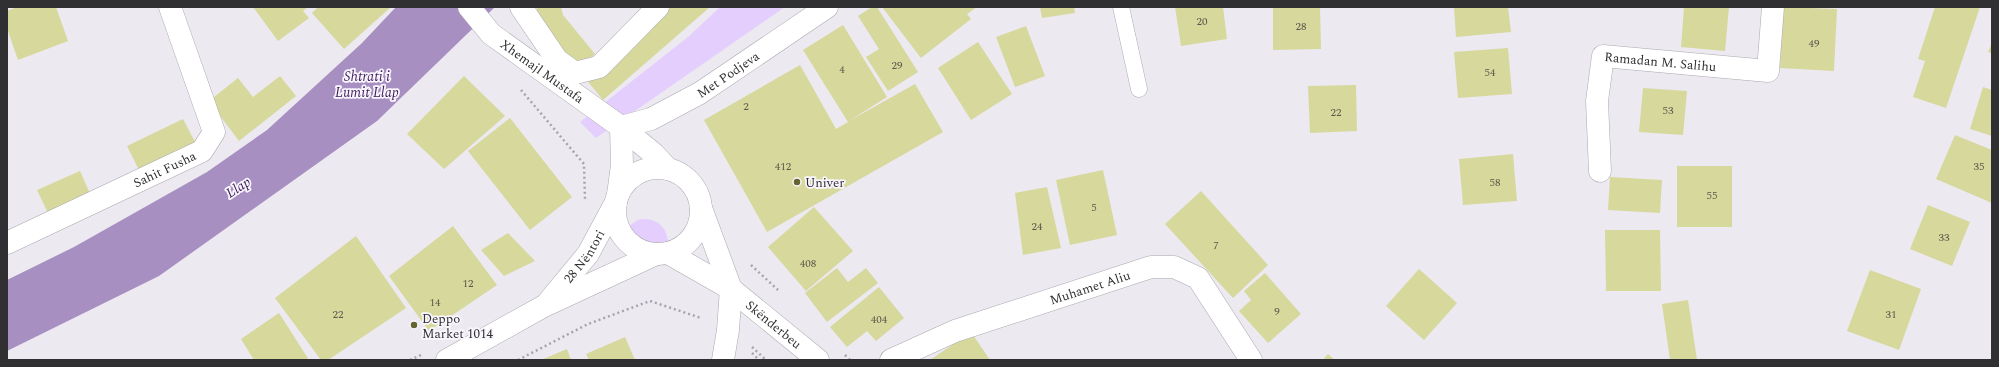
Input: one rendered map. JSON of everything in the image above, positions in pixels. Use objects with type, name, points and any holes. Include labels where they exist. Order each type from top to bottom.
[{"type":"main road","name":"Sahit Fusha","points":[[7,242],[202,151],[214,132],[170,7]]},
{"type":"main road","name":"Xhemajl Mustafa","points":[[469,7],[491,34],[621,127],[654,154],[668,169]]},
{"type":"main road","points":[[521,7],[557,60],[575,73],[598,67],[658,7]]},
{"type":"main road","name":"Met Podjeva","points":[[621,127],[651,119],[700,93],[827,7]]},
{"type":"main road","name":"Ramadan M. Salihu","points":[[1600,171],[1597,101],[1603,56],[1768,71],[1773,7]]},
{"type":"main road","points":[[621,127],[622,165],[615,214],[618,226],[624,237],[633,246],[644,252],[662,254],[680,248],[692,236],[700,220],[701,208]]},
{"type":"main road","points":[[617,198],[633,176],[656,168],[668,169],[681,175],[691,183],[698,194],[701,208],[731,289],[728,330],[723,360]]},
{"type":"main road","name":"28 Nëntori","points":[[544,306],[588,254],[617,198]]},
{"type":"main road","name":"28 Nëntori","points":[[448,360],[544,306],[662,254]]},
{"type":"main road","name":"Skënderbeu","points":[[662,254],[731,289],[818,360]]},
{"type":"main road","name":"Muhamet Aliu","points":[[891,360],[955,331],[1151,267],[1174,267],[1198,278],[1251,360]]},
{"type":"lane","points":[[1122,7],[1139,89]]},
{"type":"path","points":[[518,87],[584,164],[585,205]]},
{"type":"path","points":[[746,260],[779,291]]},
{"type":"path","points":[[518,360],[588,324],[650,301],[704,318],[728,330],[759,360]]},
{"type":"path","points":[[840,349],[850,360]]},
{"type":"path","points":[[410,360],[424,353]]},
{"type":"shaded area","points":[[720,7],[785,7],[596,138],[580,122],[688,37]]},
{"type":"shaded area","points":[[641,219],[653,220],[662,226],[667,235],[668,247],[631,260],[624,248],[624,236],[629,226]]},
{"type":"water","name":"Shtrati i Lumit Llap","points":[[396,7],[495,7],[377,121],[159,276],[7,351],[7,280],[74,247],[207,172],[267,130],[362,43]]},
{"type":"building","points":[[17,7],[56,7],[68,41],[18,60],[7,28],[7,11]]},
{"type":"building","points":[[253,7],[308,7],[303,11],[309,18],[278,41]]},
{"type":"building","points":[[318,7],[391,7],[344,49],[312,13]]},
{"type":"building","points":[[537,7],[561,7],[563,15],[595,54],[576,70],[537,18]]},
{"type":"building","points":[[664,7],[710,7],[603,100],[585,78]]},
{"type":"building","points":[[872,7],[877,7],[918,72],[888,91],[866,57],[879,49],[858,16]]},
{"type":"building","points":[[882,7],[977,7],[967,14],[971,19],[921,58]]},
{"type":"building","points":[[1040,7],[1074,7],[1075,13],[1042,18]]},
{"type":"building","points":[[1175,7],[1223,7],[1227,39],[1181,46]]},
{"type":"building","points":[[1273,7],[1320,7],[1321,49],[1273,50]]},
{"type":"building","points":[[1454,7],[1508,7],[1511,32],[1456,37]]},
{"type":"building","points":[[1684,7],[1729,7],[1725,51],[1681,47]]},
{"type":"building","points":[[1783,7],[1837,9],[1834,71],[1780,68]]},
{"type":"building","points":[[1935,7],[1980,7],[1946,108],[1913,97],[1925,61],[1918,59]]},
{"type":"building","name":"Univer","points":[[843,25],[887,97],[849,121],[915,84],[943,132],[767,232],[704,120],[800,65],[836,129],[848,122],[803,50]]},
{"type":"building","points":[[1026,26],[1045,76],[1015,87],[996,37]]},
{"type":"building","points":[[978,42],[1012,94],[971,120],[938,68]]},
{"type":"building","points":[[1992,43],[1992,53],[1988,52]]},
{"type":"building","points":[[1508,48],[1512,94],[1458,98],[1454,52]]},
{"type":"building","points":[[280,76],[296,96],[239,141],[209,101],[238,78],[253,97]]},
{"type":"building","points":[[464,76],[505,116],[444,169],[407,134]]},
{"type":"building","points":[[1356,85],[1357,131],[1310,133],[1308,86]]},
{"type":"building","points":[[1983,87],[1992,90],[1992,136],[1970,129]]},
{"type":"building","points":[[1643,88],[1687,91],[1683,135],[1639,132]]},
{"type":"building","points":[[510,118],[572,197],[530,230],[468,151]]},
{"type":"building","points":[[183,119],[195,142],[139,170],[127,146]]},
{"type":"building","points":[[1955,135],[1992,150],[1992,203],[1936,179]]},
{"type":"building","points":[[1513,154],[1517,201],[1463,205],[1459,159]]},
{"type":"building","points":[[1677,166],[1732,166],[1732,227],[1677,227]]},
{"type":"building","points":[[1103,170],[1117,235],[1070,245],[1056,180]]},
{"type":"building","points":[[80,171],[91,196],[49,215],[37,190]]},
{"type":"building","points":[[1610,177],[1662,180],[1660,213],[1608,210]]},
{"type":"building","points":[[1047,187],[1061,248],[1023,255],[1015,193]]},
{"type":"building","points":[[1201,191],[1268,265],[1233,298],[1165,224]]},
{"type":"building","points":[[1928,205],[1970,222],[1952,266],[1910,249]]},
{"type":"building","points":[[814,207],[853,251],[806,291],[768,247]]},
{"type":"building","points":[[453,226],[497,285],[429,331],[389,276]]},
{"type":"building","points":[[1605,230],[1660,230],[1661,291],[1606,291]]},
{"type":"building","points":[[508,233],[535,261],[504,276],[481,250]]},
{"type":"building","points":[[356,236],[406,308],[328,360],[321,360],[275,298]]},
{"type":"building","points":[[837,268],[848,282],[866,268],[878,283],[827,322],[805,293]]},
{"type":"building","points":[[1419,269],[1457,303],[1424,340],[1386,306]]},
{"type":"building","points":[[1870,270],[1921,289],[1899,350],[1847,331]]},
{"type":"building","points":[[1265,273],[1301,314],[1268,343],[1239,311],[1251,300],[1244,291]]},
{"type":"building","points":[[879,287],[904,318],[876,341],[867,331],[847,347],[830,327]]},
{"type":"building","points":[[1688,300],[1697,360],[1670,360],[1662,304]]},
{"type":"building","points":[[279,313],[309,360],[254,360],[241,339]]},
{"type":"building","points":[[971,332],[990,360],[930,360]]},
{"type":"building","points":[[625,337],[635,360],[589,360],[586,354]]},
{"type":"building","points":[[567,349],[571,360],[541,360]]},
{"type":"building","points":[[1328,354],[1335,360],[1323,360]]},
{"type":"place","name":"Univer","points":[[797,182]]},
{"type":"place","name":"Deppo Market 1014","points":[[414,325]]},
{"type":"water label","name":"Llap","points":[[238,187]]}]
